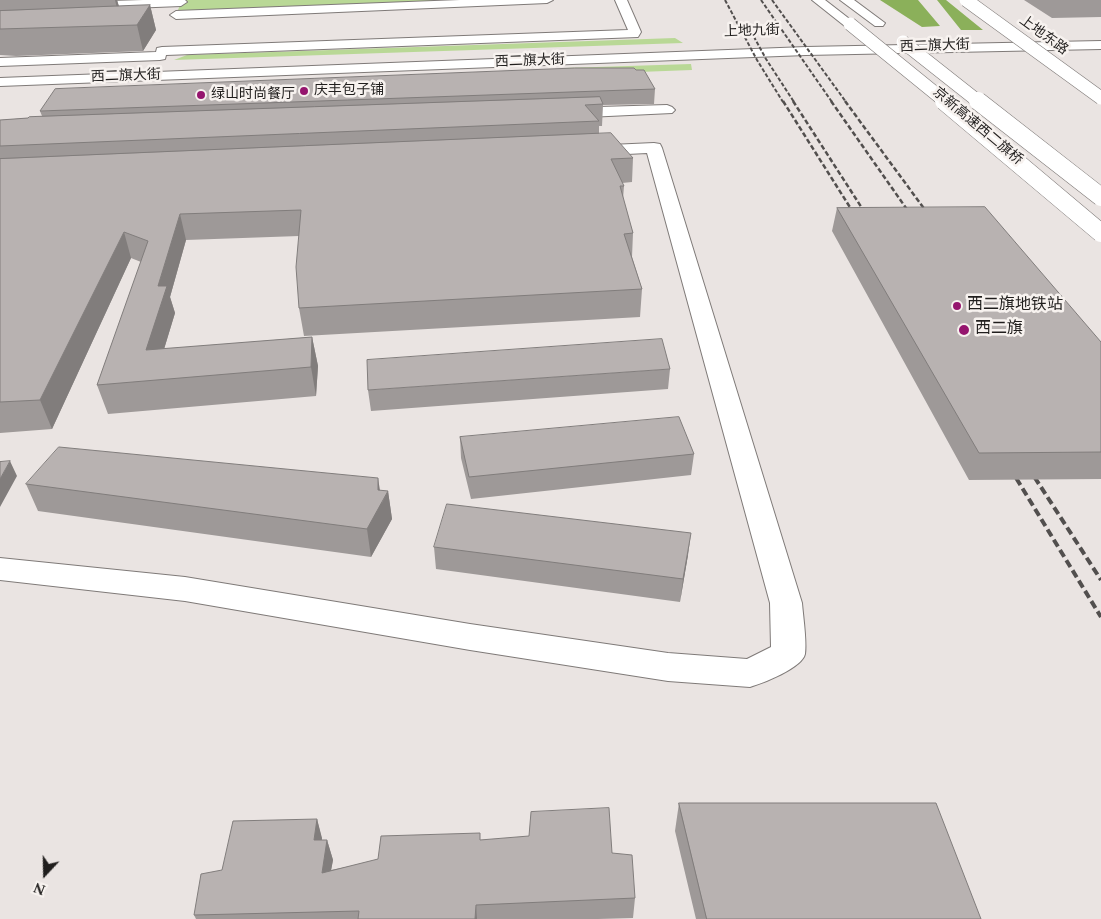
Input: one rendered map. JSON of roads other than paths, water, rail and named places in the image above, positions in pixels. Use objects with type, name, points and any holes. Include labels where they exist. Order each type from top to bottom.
[{"type":"main road","points":[[176,15],[547,0]]},
{"type":"main road","points":[[0,62],[163,50],[634,34],[635,32],[621,0]]},
{"type":"main road","name":"京新高速西二旗桥","points":[[818,0],[916,76],[1101,233]]},
{"type":"main road","name":"京新高速西二旗桥","points":[[846,0],[879,23],[1101,197]]},
{"type":"main road","name":"上地东路","points":[[966,0],[1101,98]]},
{"type":"main road","points":[[67,7],[182,1],[173,24],[163,24]]},
{"type":"main road","points":[[476,40],[491,2]]},
{"type":"main road","points":[[315,46],[342,9]]},
{"type":"main road","name":"上地九街","points":[[405,61],[978,40],[1101,39]]},
{"type":"main road","name":"西二旗大街","points":[[0,82],[814,51],[1101,45]]},
{"type":"main road","points":[[154,70],[163,50]]},
{"type":"main road","name":"西二旗大街","points":[[0,76],[405,61]]},
{"type":"main road","points":[[550,114],[667,110]]},
{"type":"main road","points":[[0,569],[185,589],[470,637],[668,667],[750,673],[788,654],[786,603],[654,148],[560,152]]},
{"type":"railway","points":[[725,0],[757,60],[783,102]]},
{"type":"railway","points":[[761,0],[832,102]]},
{"type":"railway","points":[[772,0],[846,102]]},
{"type":"railway","points":[[748,26],[766,59],[794,102]]},
{"type":"railway","points":[[783,101],[858,220]]},
{"type":"railway","points":[[793,101],[869,219]]},
{"type":"railway","points":[[831,101],[913,218]]},
{"type":"railway","points":[[845,101],[931,218]]},
{"type":"railway","points":[[1028,467],[1101,580]]},
{"type":"railway","points":[[1010,468],[1101,617]]},
{"type":"place","name":"庆丰包子铺","points":[[304,91]]},
{"type":"place","name":"绿山时尚餐厅","points":[[201,95]]},
{"type":"place","name":"西二旗地铁站","points":[[957,306]]},
{"type":"place","name":"西二旗","points":[[964,330]]}]
